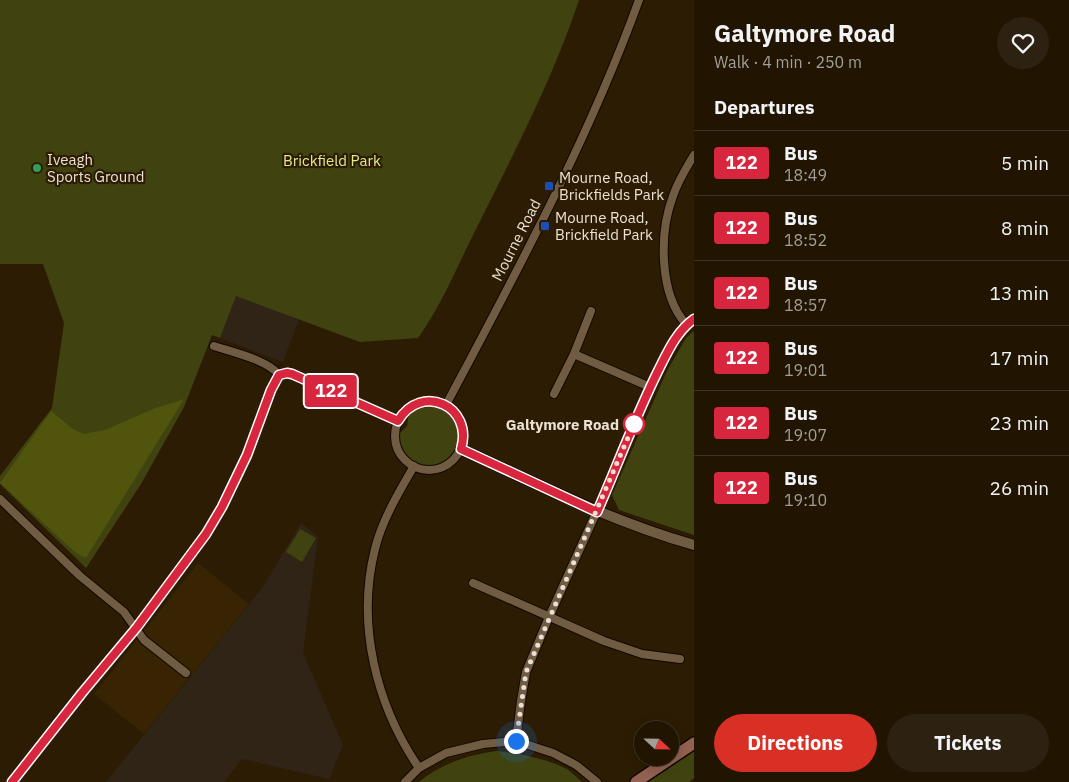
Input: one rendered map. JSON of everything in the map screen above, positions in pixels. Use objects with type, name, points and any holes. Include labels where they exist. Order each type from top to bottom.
[{"type":"main road","points":[[636,782],[694,743]]},
{"type":"street","name":"Mourne Road","points":[[446,405],[588,126],[610,76],[639,0]]},
{"type":"street","points":[[686,324],[676,312],[668,288],[665,266],[665,228],[673,196],[683,172],[694,155]]},
{"type":"street","points":[[554,394],[574,354],[591,311]]},
{"type":"street","points":[[516,741],[526,672],[549,617],[597,512],[650,387],[669,350],[686,324],[694,319]]},
{"type":"street","points":[[214,346],[266,365],[279,375]]},
{"type":"street","points":[[574,354],[650,387]]},
{"type":"street","points":[[12,782],[137,627],[188,560],[222,507],[247,455],[271,390],[279,375],[292,374],[398,421]]},
{"type":"street","points":[[422,402],[438,402],[446,405],[457,415],[460,421],[464,435],[461,449],[457,456],[445,466],[430,470],[414,466],[402,457],[398,450],[395,436],[398,421],[408,409],[422,402]]},
{"type":"street","points":[[461,449],[597,512],[652,533],[694,545]]},
{"type":"street","points":[[414,466],[384,522],[375,548],[368,594],[370,640],[379,686],[397,732],[419,768]]},
{"type":"street","points":[[0,499],[80,576],[124,612],[137,627],[144,640],[186,673]]},
{"type":"street","points":[[474,583],[604,641],[642,654],[680,659]]},
{"type":"street","points":[[405,782],[419,768],[446,753],[483,744],[516,741],[553,753],[576,765],[597,782]]},
{"type":"shaded area","points":[[236,295],[299,319],[283,362],[220,338]]},
{"type":"shaded area","points":[[184,399],[86,558],[76,553],[0,483],[51,411],[73,429],[84,434],[105,430],[153,409]]},
{"type":"shaded area","points":[[301,523],[318,537],[303,653],[343,745],[329,779],[242,759],[224,782],[106,782],[263,587]]},
{"type":"shaded area","points":[[198,563],[249,604],[144,734],[94,694]]},
{"type":"green space","name":"Brickfield Park","points":[[0,0],[579,0],[557,58],[519,142],[443,298],[418,338],[360,342],[236,296],[220,338],[212,335],[184,407],[141,484],[86,568],[0,484],[0,476],[52,408],[64,323],[43,264],[0,264]]},
{"type":"green space","points":[[694,331],[694,535],[619,510],[612,495],[667,371],[686,338]]},
{"type":"green space","points":[[425,406],[442,409],[453,417],[458,429],[458,442],[452,454],[443,463],[430,466],[415,462],[405,454],[399,434],[407,426],[409,414]]},
{"type":"green space","points":[[300,529],[316,538],[302,562],[286,552]]},
{"type":"green space","points":[[694,748],[694,778],[689,782],[647,782],[669,766],[679,766],[679,759]]},
{"type":"green space","points":[[497,751],[542,759],[567,769],[582,782],[419,782],[428,775],[456,761]]},
{"type":"bus line","name":"122","points":[[12,782],[137,627],[206,534],[222,507],[247,455],[271,390],[279,375],[292,374],[398,421],[402,414],[415,404],[430,401],[446,405],[457,415],[463,428],[464,435],[461,449],[597,512],[650,387],[676,338],[686,324],[694,319]]},
{"type":"place","name":"Iveagh Sports Ground","points":[[37,168]]},
{"type":"place","name":"Mourne Road, Brickfields Park","points":[[549,186]]},
{"type":"place","name":"Mourne Road, Brickfield Park","points":[[545,226]]},
{"type":"place","name":"Galtymore Road","points":[[634,424]]},
{"type":"route","points":[[516,741],[526,672],[634,424]]}]
